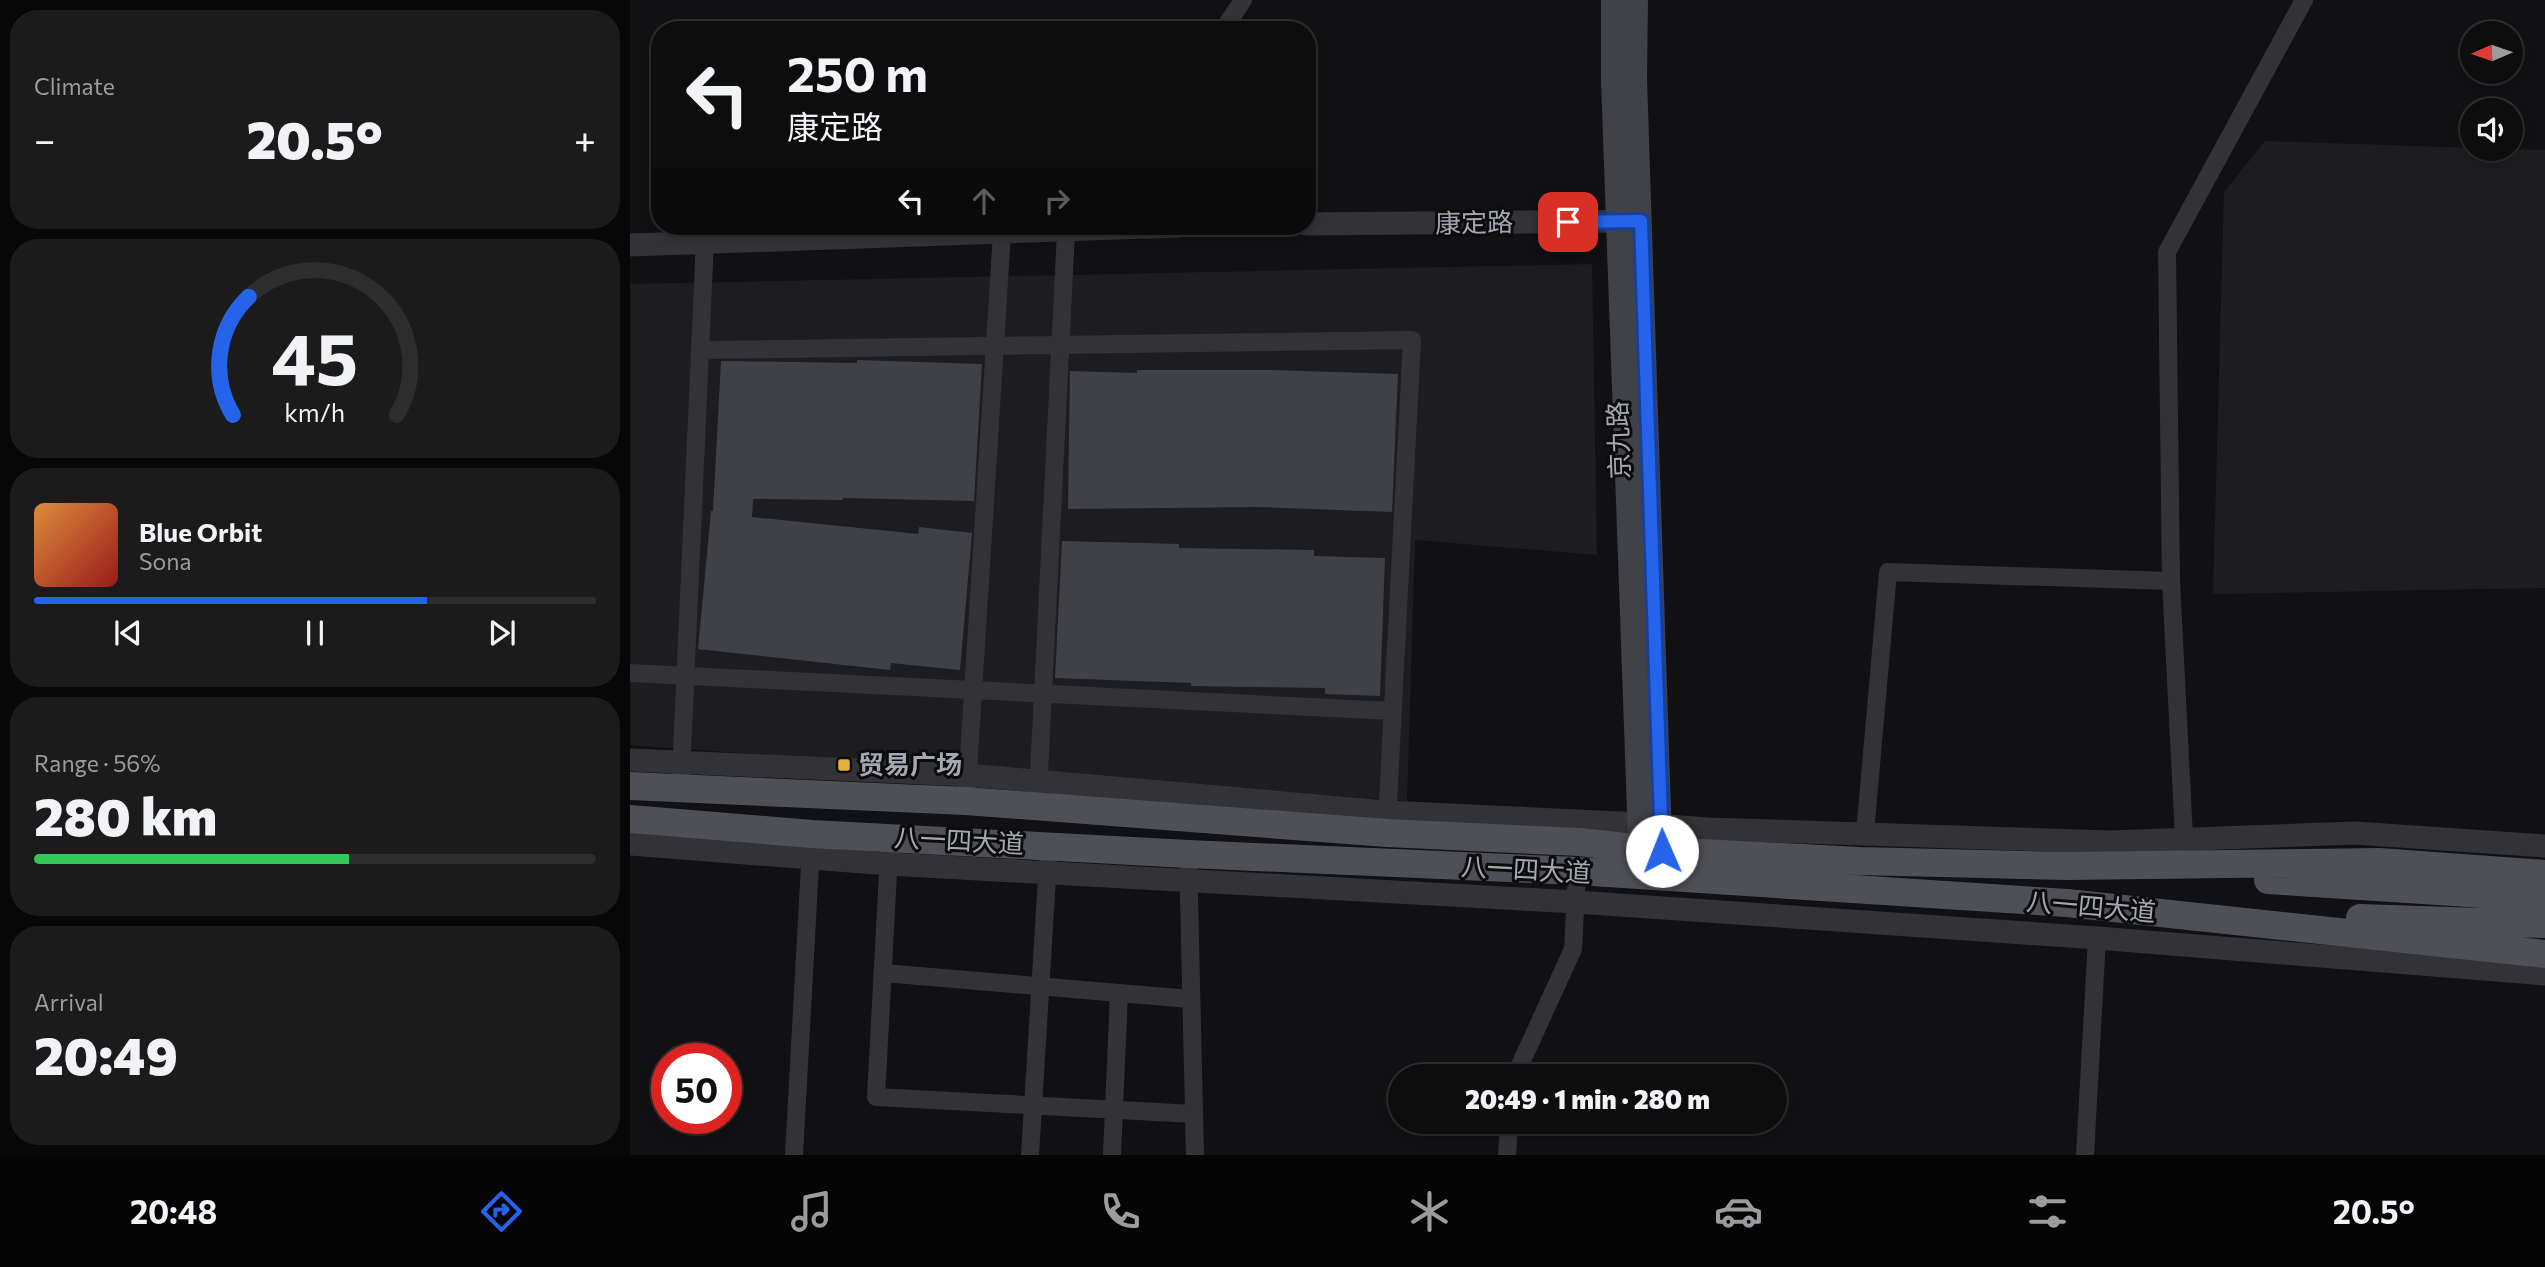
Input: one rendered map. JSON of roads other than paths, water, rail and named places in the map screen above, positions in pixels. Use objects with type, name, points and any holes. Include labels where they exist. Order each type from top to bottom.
[{"type":"main road","name":"京九路","points":[[1613,0],[1613,80],[1630,221]]},
{"type":"main road","name":"京九路","points":[[1636,0],[1630,221],[1652,851]]},
{"type":"main road","name":"八一四大道","points":[[630,786],[681,776],[967,788],[1387,823],[1579,842],[2067,903],[2545,954]]},
{"type":"main road","name":"八一四大道","points":[[630,819],[811,846],[1189,867],[1577,871],[1652,851],[1859,862],[2068,866],[2379,862],[2545,874]]},
{"type":"main road","points":[[2068,866],[2545,898]]},
{"type":"main road","points":[[2067,903],[2382,919],[2545,924]]},
{"type":"street","points":[[1229,21],[1243,0]]},
{"type":"street","points":[[2184,837],[2172,580],[2167,252],[2304,0]]},
{"type":"street","name":"康定路","points":[[1316,224],[1630,221]]},
{"type":"street","points":[[630,245],[705,240],[917,235]]},
{"type":"street","points":[[967,788],[1002,235]]},
{"type":"street","points":[[1038,794],[1066,235]]},
{"type":"street","points":[[630,760],[681,776],[705,240]]},
{"type":"street","points":[[702,350],[1412,340],[1387,823]]},
{"type":"street","points":[[1866,833],[1888,572],[2172,580]]},
{"type":"street","points":[[630,673],[1392,711]]},
{"type":"street","points":[[1652,851],[1708,829],[2110,842],[2184,837],[2355,833],[2545,846]]},
{"type":"street","points":[[630,844],[811,846],[794,1155]]},
{"type":"street","points":[[889,850],[876,1097],[1194,1114]]},
{"type":"street","points":[[1030,1155],[1048,858]]},
{"type":"street","points":[[1195,1155],[1189,867],[1576,902],[2097,938],[2545,974]]},
{"type":"street","points":[[1520,1064],[1573,949],[1577,871]]},
{"type":"street","points":[[2085,1155],[2097,938]]},
{"type":"street","points":[[884,973],[1190,999]]},
{"type":"street","points":[[1112,1155],[1119,993]]},
{"type":"street","points":[[1507,1155],[1508,1134]]},
{"type":"place","name":"贸易广场","points":[[844,765]]}]
